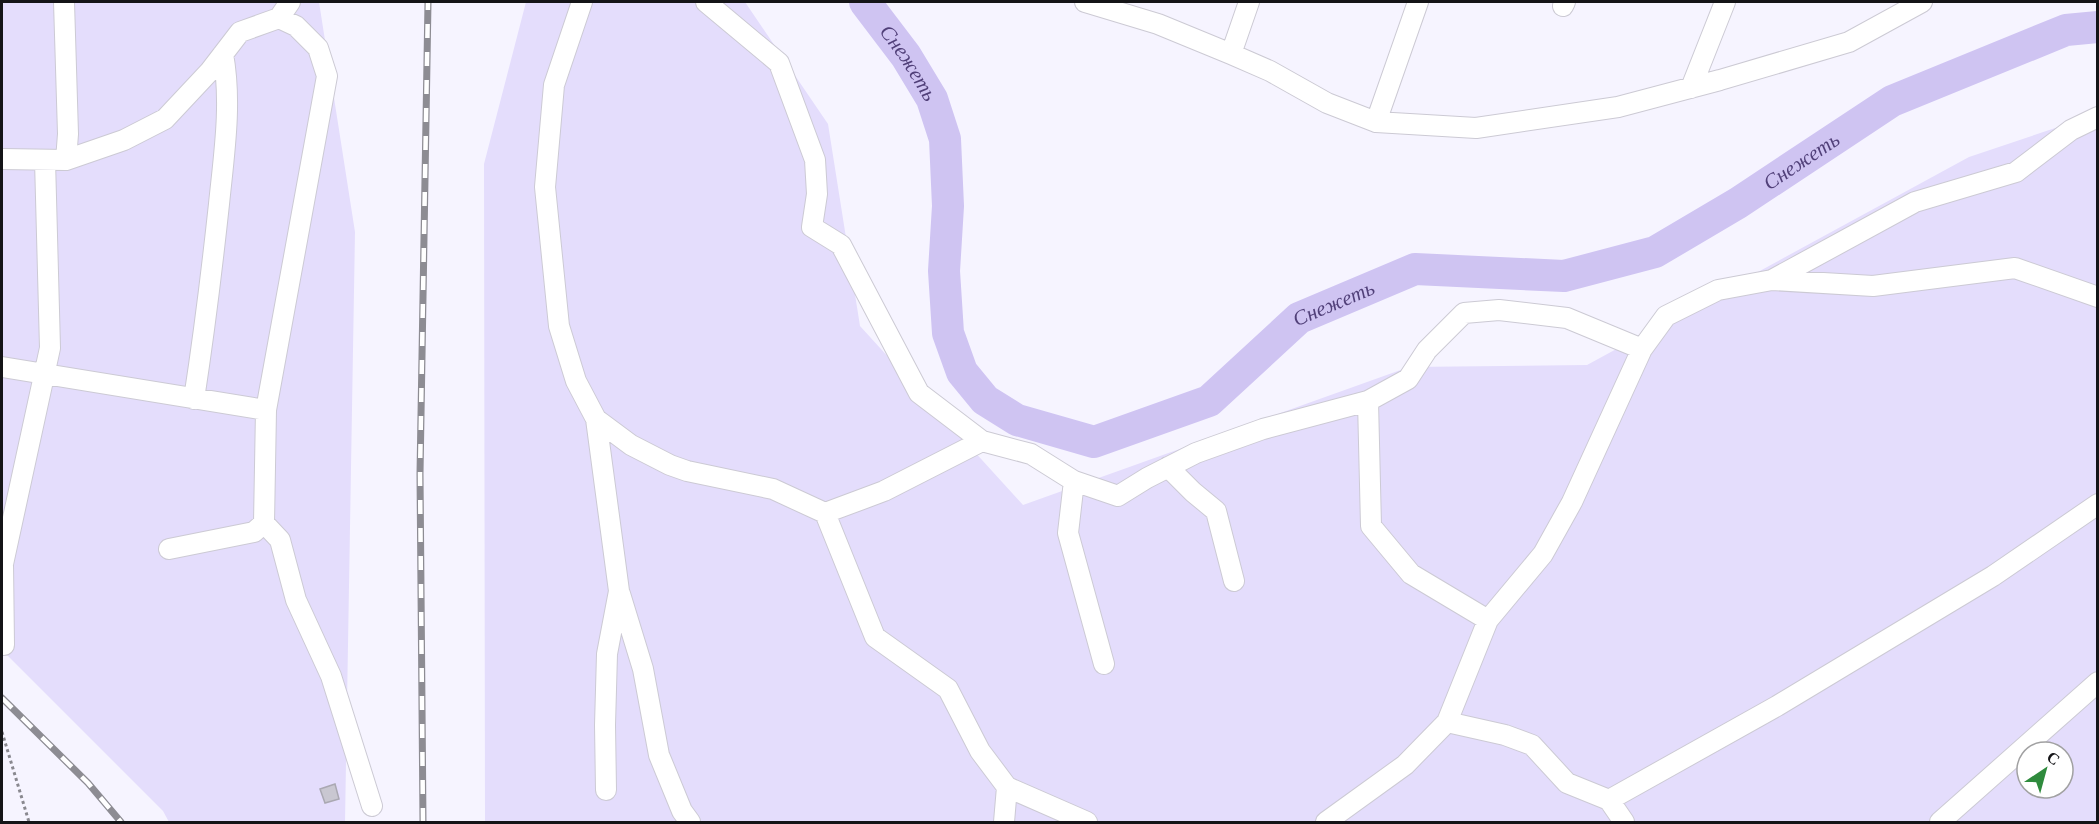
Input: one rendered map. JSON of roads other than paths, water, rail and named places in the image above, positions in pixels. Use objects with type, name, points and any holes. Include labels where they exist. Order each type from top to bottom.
[{"type":"street","points":[[64,2],[68,134],[66,160]]},
{"type":"street","points":[[2,159],[66,160],[124,140],[165,119],[240,32],[279,18],[290,2]]},
{"type":"street","points":[[582,2],[554,85],[544,187],[559,326],[576,381],[596,419],[619,591],[643,669],[659,755],[682,811],[690,822]]},
{"type":"street","points":[[706,2],[779,63],[815,160],[817,194],[812,227],[841,244],[919,393],[982,441],[1031,454],[1074,481],[1118,496],[1168,466],[1196,453],[1263,429],[1368,401],[1408,379],[1427,350],[1464,313],[1499,310],[1567,318],[1642,349]]},
{"type":"street","points":[[1231,54],[1249,2]]},
{"type":"street","points":[[1376,122],[1418,2]]},
{"type":"street","points":[[1691,88],[1725,2]]},
{"type":"street","points":[[1095,3],[1158,24],[1231,54],[1270,71],[1327,102],[1376,122],[1476,128],[1618,107],[1691,88],[1849,42],[1896,9],[1922,2]]},
{"type":"street","points":[[279,18],[296,26],[318,48],[327,76],[266,410],[264,523],[280,540],[296,600],[331,676],[372,806]]},
{"type":"street","points":[[194,399],[207,311],[226,132],[226,73],[223,54]]},
{"type":"street","points":[[1772,280],[1915,202],[2016,172],[2071,130],[2097,117]]},
{"type":"street","points":[[4,645],[3,564],[50,348],[45,160]]},
{"type":"street","points":[[1326,822],[1405,765],[1447,722],[1488,620],[1543,554],[1572,502],[1642,349],[1666,316],[1718,290],[1772,280],[1873,286],[2015,268],[2097,297]]},
{"type":"street","points":[[2,367],[266,410]]},
{"type":"street","points":[[1368,401],[1371,526],[1411,574],[1488,620]]},
{"type":"street","points":[[596,419],[631,446],[670,465],[687,471],[773,489],[825,513],[875,636],[948,689],[980,751],[1007,787],[1087,822]]},
{"type":"street","points":[[825,513],[884,491],[982,441]]},
{"type":"street","points":[[1168,466],[1193,492],[1216,511],[1234,581]]},
{"type":"street","points":[[1074,481],[1068,533],[1104,664]]},
{"type":"street","points":[[1609,800],[1777,706],[1993,576],[2097,504]]},
{"type":"street","points":[[169,549],[254,532],[264,523]]},
{"type":"street","points":[[606,790],[605,725],[608,654],[619,591]]},
{"type":"street","points":[[1940,822],[2097,682]]},
{"type":"street","points":[[1447,722],[1505,735],[1532,745],[1567,783],[1609,800],[1624,822]]},
{"type":"street","points":[[1004,822],[1007,787]]},
{"type":"waterway","name":"Снежеть","points":[[865,2],[906,56],[932,99],[945,139],[948,206],[944,271],[948,333],[962,372],[985,400],[1017,420],[1094,442],[1209,401],[1299,318],[1415,269],[1564,276],[1655,252],[1738,203],[1892,101],[2066,30],[2098,27]]},
{"type":"railway","points":[[423,822],[420,474],[428,2]]},
{"type":"railway","points":[[2,698],[88,783],[121,822]]}]
